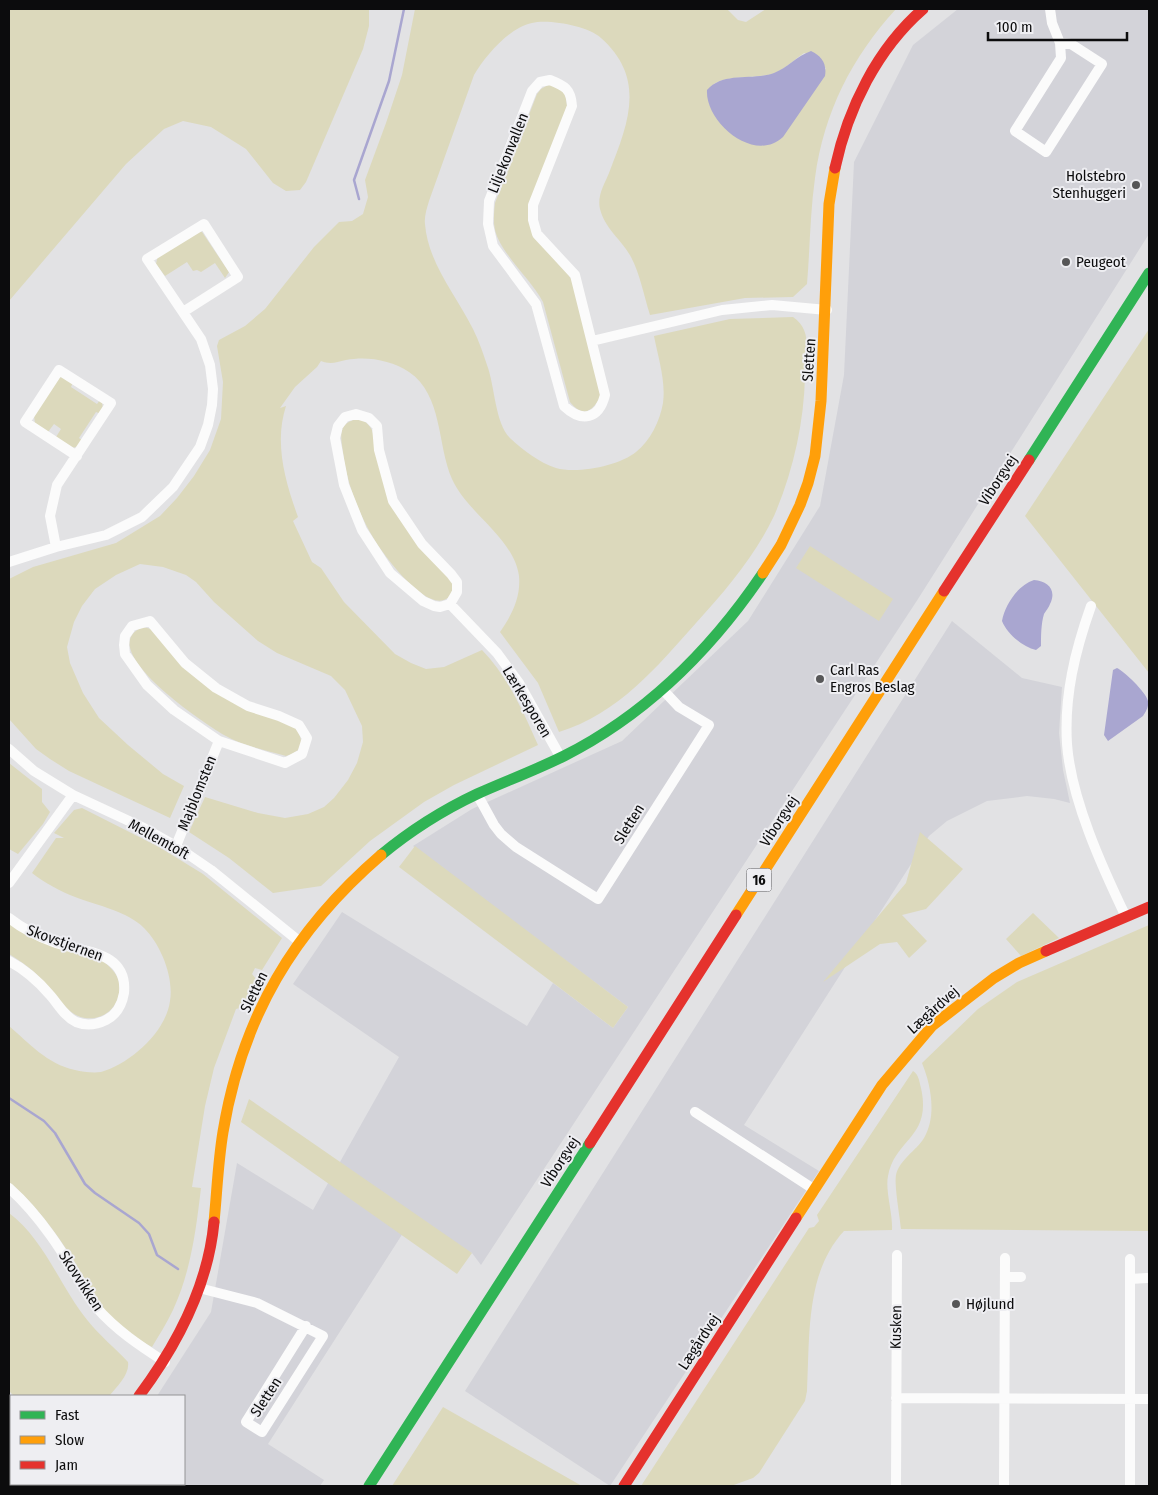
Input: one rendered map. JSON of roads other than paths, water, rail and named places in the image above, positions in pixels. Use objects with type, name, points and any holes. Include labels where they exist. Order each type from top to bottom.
[{"type":"street","name":"Sletten","points":[[140,1395],[165,1362],[185,1323],[199,1288],[213,1232],[225,1120],[241,1061],[260,1010],[284,966],[300,942],[340,894],[375,860],[415,829],[461,801],[561,758],[612,729],[663,690],[703,648],[760,580],[792,526],[809,479],[819,429],[827,310],[830,194],[841,143],[857,101],[875,67],[901,30],[923,9]]},
{"type":"street","points":[[1050,9],[1052,23],[1060,43],[1061,58],[1015,131],[1046,152],[1102,64],[1072,44],[1060,43]]},
{"type":"street","name":"Liljekonvallen","points":[[550,80],[562,85],[568,91],[572,106],[533,205],[533,220],[537,234],[575,275],[592,341],[605,395],[602,405],[597,411],[589,416],[579,416],[564,406],[536,304],[493,246],[488,224],[489,201],[532,91],[540,82],[550,80]]},
{"type":"street","points":[[9,562],[56,547],[106,535],[142,517],[173,487],[200,446],[208,425],[212,405],[212,371],[201,339],[147,259],[204,224],[238,277],[183,312]]},
{"type":"street","name":"Viborgvej","points":[[369,1486],[1149,273]]},
{"type":"street","points":[[592,341],[722,310],[772,305],[827,310]]},
{"type":"street","points":[[56,547],[50,516],[57,485],[77,456],[112,403],[59,370],[26,422],[77,456]]},
{"type":"street","points":[[356,414],[370,418],[377,426],[379,450],[393,502],[422,544],[457,582],[457,592],[450,604],[440,607],[423,601],[390,573],[362,530],[344,485],[335,438],[338,426],[345,417],[356,414]]},
{"type":"street","name":"Lærkesporen","points":[[450,604],[497,653],[516,678],[561,758]]},
{"type":"street","points":[[1092,606],[1081,634],[1073,663],[1069,692],[1068,746],[1073,781],[1081,810],[1126,917]]},
{"type":"street","name":"Majblomsten","points":[[150,621],[185,662],[216,688],[248,706],[299,725],[307,738],[302,754],[285,763],[219,741],[174,710],[147,686],[125,654],[125,636],[132,626],[150,621]]},
{"type":"street","name":"Sletten","points":[[477,794],[494,825],[516,848],[598,899],[709,725],[679,706],[663,690]]},
{"type":"street","name":"Majblomsten","points":[[176,846],[219,741]]},
{"type":"street","name":"Mellemtoft","points":[[9,749],[34,771],[72,795],[144,828],[176,846],[211,870],[300,942]]},
{"type":"street","points":[[9,882],[72,795]]},
{"type":"street","name":"Lægårdvej","points":[[624,1486],[882,1085],[932,1026],[994,978],[1019,963],[1149,907]]},
{"type":"street","name":"Skovstjernen","points":[[9,918],[24,929],[49,940],[83,948],[112,961],[122,976],[124,986],[123,999],[119,1009],[111,1017],[91,1025],[81,1024],[68,1016],[42,986],[9,961]]},
{"type":"street","points":[[695,1112],[815,1190]]},
{"type":"street","name":"Skovvikken","points":[[9,1188],[47,1230],[96,1307],[121,1332],[165,1362]]},
{"type":"street","name":"Kusken","points":[[896,1486],[897,1255]]},
{"type":"street","points":[[1004,1486],[1005,1258]]},
{"type":"street","points":[[1130,1258],[1130,1486]]},
{"type":"street","points":[[1005,1277],[1021,1277]]},
{"type":"street","points":[[1130,1278],[1147,1278]]},
{"type":"street","name":"Sletten","points":[[199,1288],[257,1303],[306,1326],[323,1336],[262,1432],[246,1422],[306,1326]]},
{"type":"street","points":[[896,1398],[1149,1399]]},
{"type":"water","points":[[811,51],[823,61],[825,76],[783,137],[771,144],[759,146],[746,142],[733,136],[714,115],[707,90],[714,84],[730,78],[774,73]]},
{"type":"water","points":[[1034,580],[1047,584],[1052,591],[1050,605],[1043,618],[1041,646],[1036,650],[1016,639],[1002,621],[1013,596],[1023,586]]},
{"type":"water","points":[[1117,668],[1139,687],[1148,701],[1148,705],[1143,716],[1108,741],[1104,735],[1113,670]]},
{"type":"waterway","points":[[359,199],[354,180],[389,81],[404,9]]},
{"type":"waterway","points":[[9,1098],[44,1121],[55,1133],[85,1184],[139,1223],[149,1234],[157,1255],[178,1269]]},
{"type":"place","name":"Holstebro Stenhuggeri","points":[[1136,185]]},
{"type":"place","name":"Peugeot","points":[[1066,262]]},
{"type":"place","name":"Carl Ras Engros Beslag","points":[[820,679]]},
{"type":"place","name":"Højlund","points":[[956,1304]]}]
